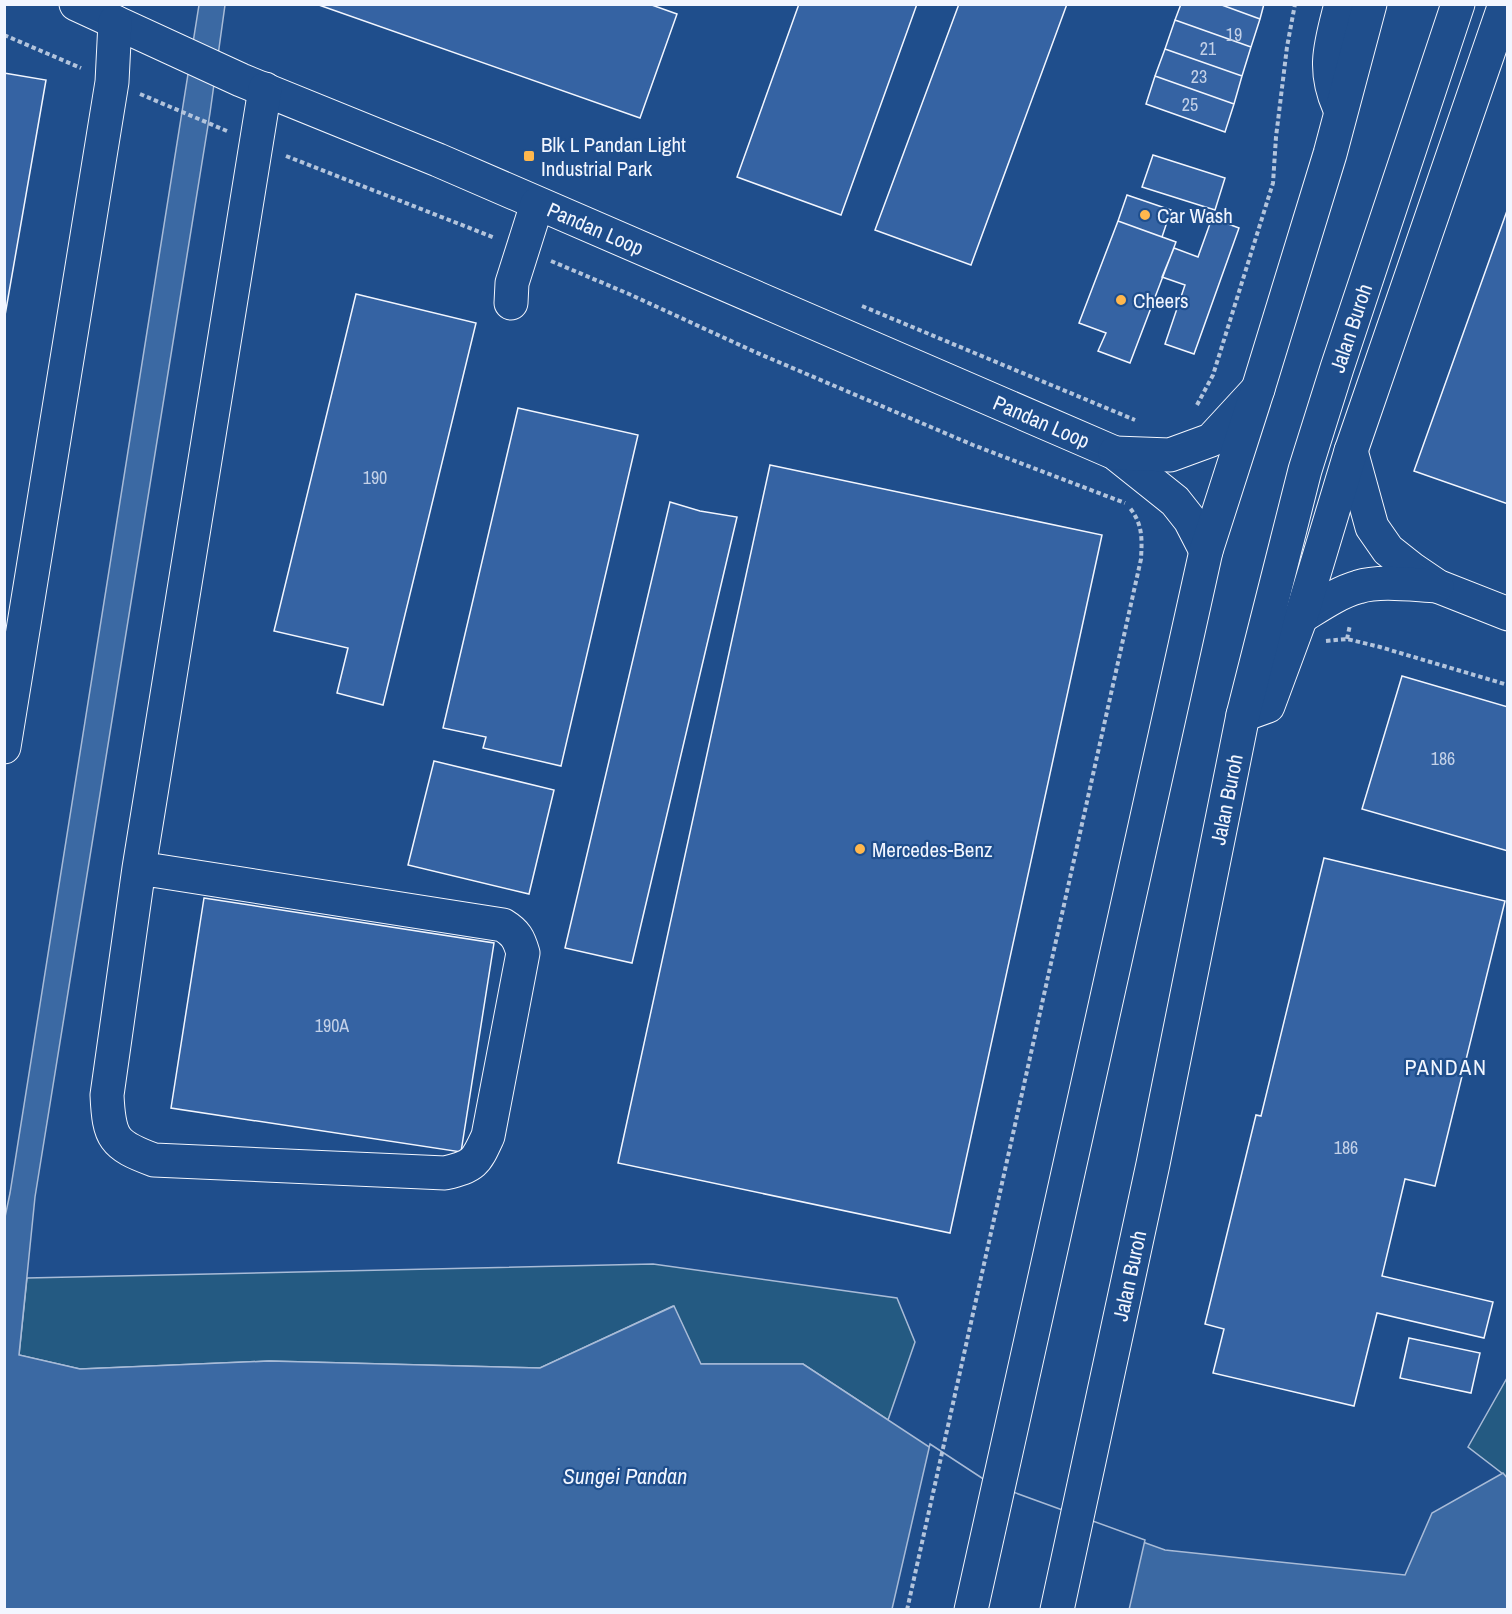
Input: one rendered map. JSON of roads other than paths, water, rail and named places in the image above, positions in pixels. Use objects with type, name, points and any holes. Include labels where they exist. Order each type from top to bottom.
[{"type":"main road","name":"Pandan Loop","points":[[75,4],[253,84],[438,160],[1115,453],[1174,501],[1190,520],[1206,551]]},
{"type":"main road","points":[[1341,4],[1329,52],[1330,87],[1341,112]]},
{"type":"main road","points":[[971,1610],[1206,551],[1258,389],[1371,4]]},
{"type":"main road","name":"Jalan Buroh","points":[[1057,1610],[1134,1257],[1244,715],[1305,470],[1458,4]]},
{"type":"main road","points":[[1244,715],[1268,706],[1288,653],[1351,451],[1505,4]]},
{"type":"main road","points":[[4,747],[11,666],[112,82],[115,22]]},
{"type":"main road","points":[[139,868],[503,925],[514,932],[520,939],[523,953],[488,1136],[478,1156],[467,1168],[445,1173],[154,1160],[134,1153],[117,1141],[109,1125],[107,1095],[139,868],[256,144],[253,84]]},
{"type":"main road","points":[[511,303],[512,283],[537,204]]},
{"type":"main road","name":"Pandan Loop","points":[[1115,453],[1170,455],[1211,440],[1258,389]]},
{"type":"main road","points":[[1351,451],[1372,527],[1388,550],[1437,586],[1508,614]]},
{"type":"main road","points":[[1301,617],[1329,600],[1360,586],[1389,584],[1437,586]]},
{"type":"water","name":"Sungei Pandan","points":[[199,5],[225,5],[210,113],[35,1197],[19,1355],[80,1369],[269,1361],[540,1368],[674,1306],[701,1364],[803,1364],[990,1487],[1165,1550],[1405,1575],[1432,1513],[1503,1473],[1508,1479],[1507,1609],[5,1610],[5,1217]]},
{"type":"place","name":"Blk L Pandan Light Industrial Park","points":[[529,156]]},
{"type":"place","name":"Car Wash","points":[[1145,215]]},
{"type":"place","name":"Cheers","points":[[1121,300]]},
{"type":"place","name":"Mercedes-Benz","points":[[860,849]]},
{"type":"district","name":"PANDAN","points":[[1446,1067]]}]
